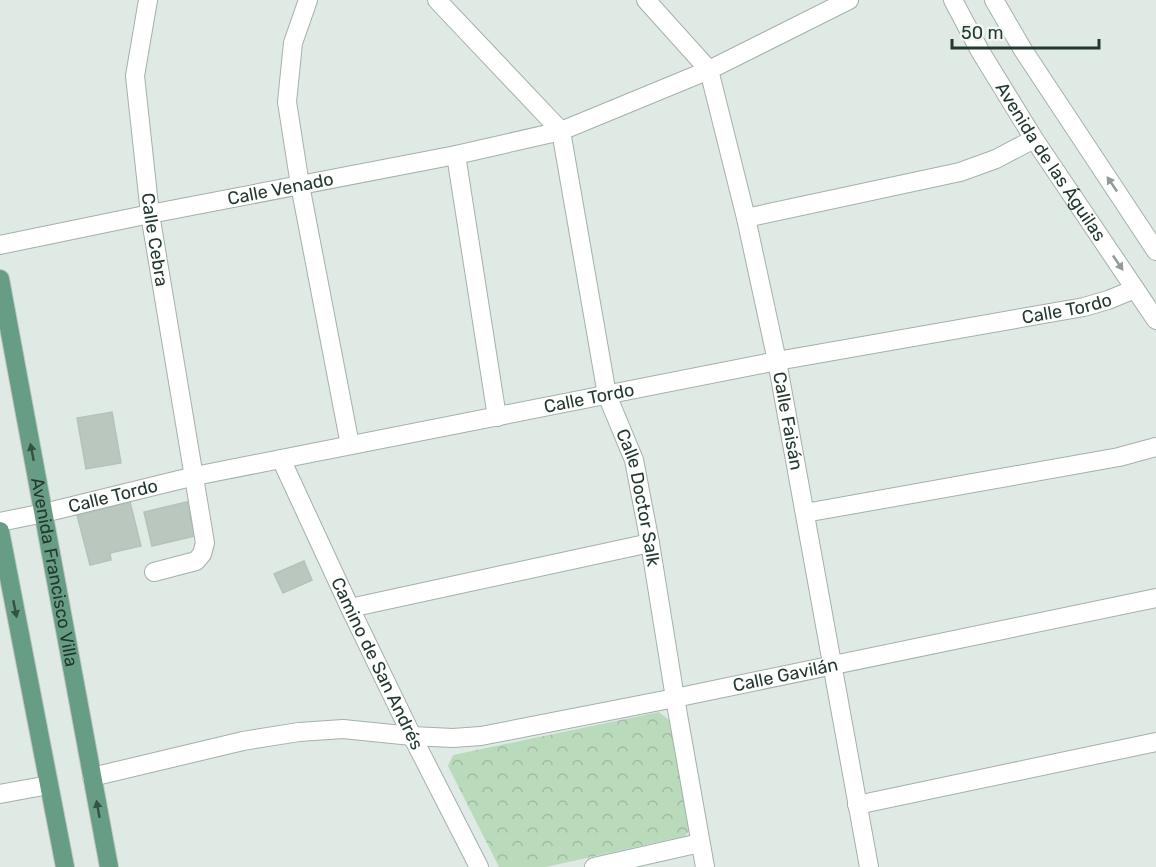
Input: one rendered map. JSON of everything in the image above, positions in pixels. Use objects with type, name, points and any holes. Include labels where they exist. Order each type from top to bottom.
[{"type":"main road","name":"Avenida Francisco Villa","points":[[0,279],[109,867]]},
{"type":"main road","points":[[0,531],[64,867]]},
{"type":"street","name":"Calle Cebra","points":[[148,0],[135,76],[150,214],[205,543],[202,554],[196,561],[154,572]]},
{"type":"street","points":[[308,0],[293,43],[287,102],[300,185],[350,445]]},
{"type":"street","points":[[436,0],[561,131]]},
{"type":"street","name":"Calle Faisán","points":[[646,0],[709,70],[746,218],[777,361],[870,867]]},
{"type":"street","name":"Calle Venado","points":[[0,245],[456,155],[561,131],[709,70],[849,0]]},
{"type":"street","name":"Avenida de las Águilas","points":[[953,0],[980,51],[1034,139],[1156,320]]},
{"type":"street","name":"Avenida de las Águilas","points":[[994,0],[1023,50],[1156,251]]},
{"type":"street","name":"Calle Doctor Salk","points":[[561,131],[607,395],[634,460],[705,867]]},
{"type":"street","points":[[746,218],[960,172],[996,159],[1034,139]]},
{"type":"street","points":[[456,155],[497,417]]},
{"type":"street","name":"Calle Tordo","points":[[0,522],[195,476],[350,445],[777,361],[1084,307],[1135,289]]},
{"type":"street","points":[[805,513],[1119,457],[1156,447]]},
{"type":"street","name":"Camino de San Andrés","points":[[281,459],[412,736],[479,867]]},
{"type":"street","points":[[350,608],[650,543]]},
{"type":"street","name":"Calle Gavilán","points":[[92,777],[243,741],[299,732],[343,729],[412,736],[453,738],[481,736],[1156,598]]},
{"type":"street","points":[[857,805],[1156,742]]},
{"type":"street","points":[[0,794],[49,785]]},
{"type":"street","points":[[594,867],[700,843]]},
{"type":"green space","points":[[659,712],[669,720],[691,829],[685,836],[546,867],[499,867],[448,766],[453,755]]},
{"type":"building","points":[[112,412],[121,463],[86,469],[77,418]]},
{"type":"building","points":[[130,502],[141,546],[110,553],[111,560],[90,565],[77,515]]},
{"type":"building","points":[[187,502],[195,536],[152,546],[144,512]]},
{"type":"building","points":[[304,561],[312,580],[283,593],[274,574]]}]
